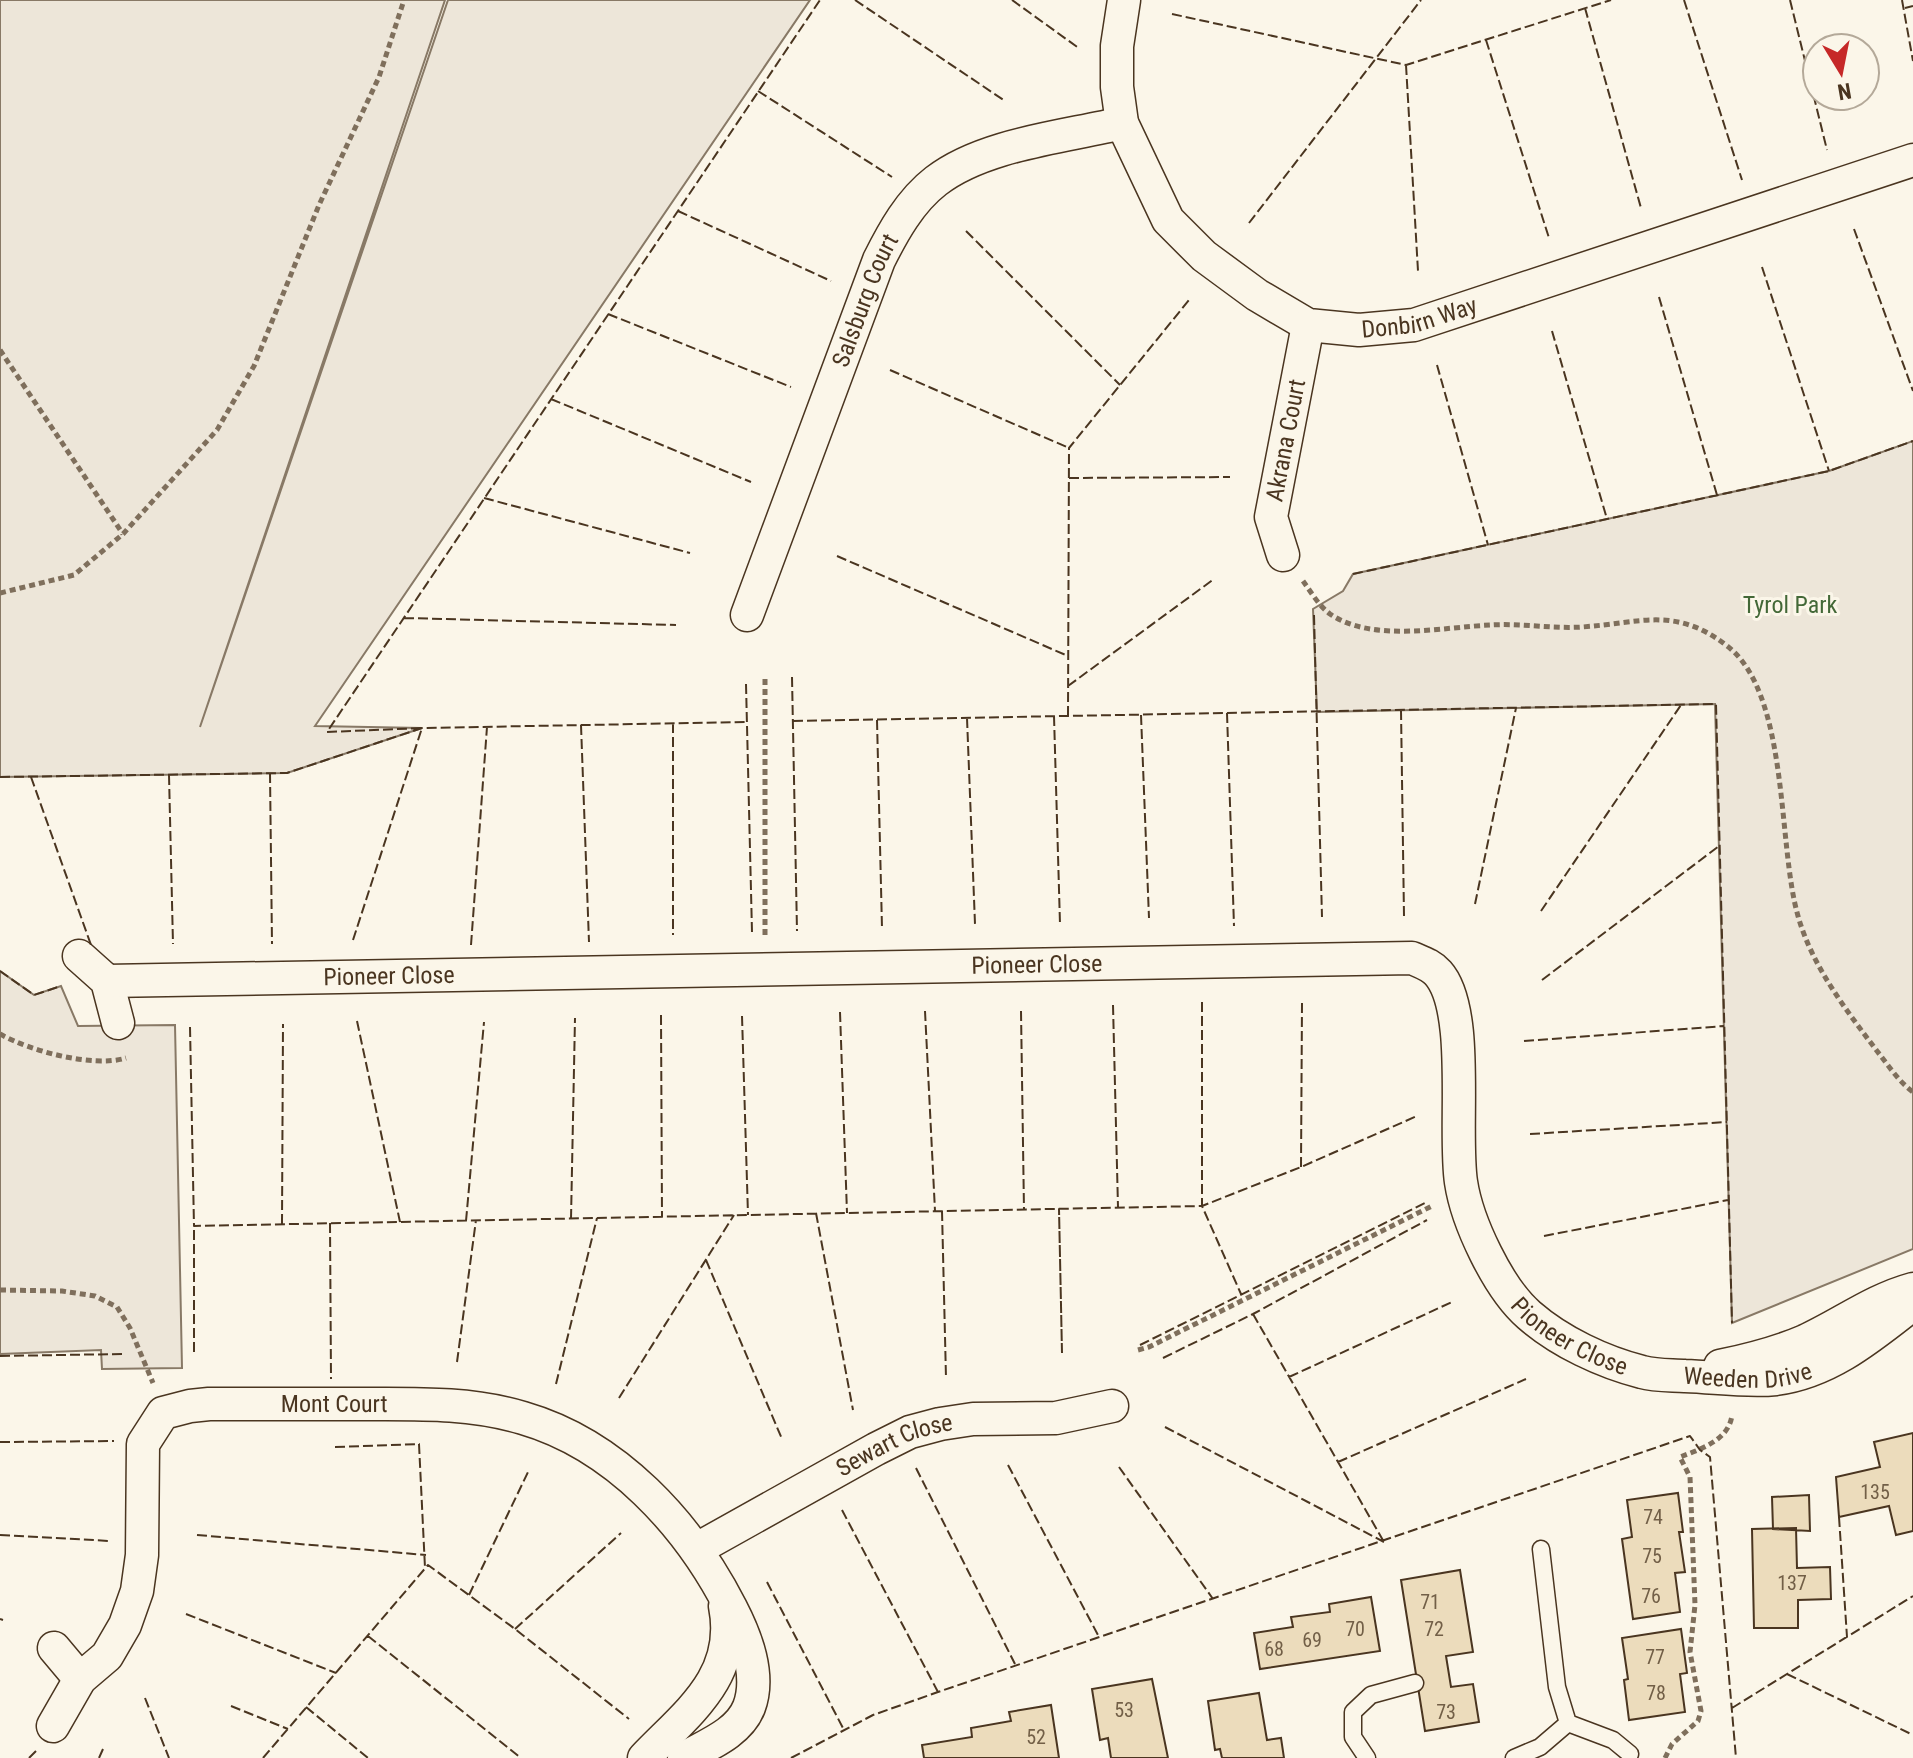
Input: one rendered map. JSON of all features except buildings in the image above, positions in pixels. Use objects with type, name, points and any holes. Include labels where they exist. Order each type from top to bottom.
[{"type":"street","name":"Donbirn Way","points":[[1124,0],[1117,46],[1117,87],[1122,123],[1168,220],[1204,256],[1257,295],[1308,325],[1359,330],[1414,325],[1913,160]]},
{"type":"street","name":"Salsburg Court","points":[[747,615],[879,260],[898,223],[935,181],[983,155],[1122,123]]},
{"type":"street","name":"Akrana Court","points":[[1283,555],[1271,517],[1308,325]]},
{"type":"street","points":[[79,956],[107,981],[118,1023]]},
{"type":"street","name":"Pioneer Close","points":[[107,981],[1412,958],[1431,967],[1440,976],[1453,1004],[1458,1047],[1457,1139],[1461,1185],[1474,1231],[1489,1260],[1527,1313],[1560,1338],[1644,1373],[1674,1375]]},
{"type":"street","name":"Weeden Drive","points":[[1674,1375],[1770,1354],[1806,1340],[1871,1303],[1913,1289]]},
{"type":"street","name":"Weeden Drive","points":[[1674,1375],[1777,1379],[1802,1372],[1830,1362],[1856,1347],[1913,1304]]},
{"type":"street","name":"Mont Court","points":[[53,1726],[80,1679],[107,1656],[125,1625],[137,1591],[142,1555],[143,1444],[163,1413],[190,1406],[427,1404],[466,1406],[521,1417],[565,1432],[637,1484],[675,1520],[697,1549],[743,1632],[754,1686],[748,1708],[734,1729],[684,1758]]},
{"type":"street","name":"Sewart Close","points":[[697,1549],[910,1432],[973,1419],[1056,1418],[1112,1406]]},
{"type":"street","name":"Mont Court","points":[[644,1758],[694,1708],[716,1680],[727,1639],[728,1620],[723,1591]]},
{"type":"street","points":[[54,1648],[80,1679]]},
{"type":"lane","points":[[1541,1549],[1557,1687],[1568,1723]]},
{"type":"lane","points":[[1367,1758],[1353,1737],[1353,1712],[1371,1695],[1415,1683]]},
{"type":"lane","points":[[1568,1723],[1613,1740],[1630,1754]]},
{"type":"lane","points":[[1514,1758],[1540,1747],[1568,1723]]},
{"type":"path","points":[[0,593],[74,575],[123,534],[217,430],[254,366],[319,205],[379,77],[404,0]]},
{"type":"path","points":[[0,350],[123,534]]},
{"type":"path","points":[[1283,555],[1327,612],[1369,629],[1493,624],[1578,627],[1668,619],[1701,627],[1730,648],[1752,677],[1769,721],[1798,917],[1829,985],[1887,1064],[1913,1092]]},
{"type":"path","points":[[765,676],[765,937]]},
{"type":"path","points":[[0,1034],[42,1050],[78,1059],[114,1062],[130,1057]]},
{"type":"path","points":[[1138,1350],[1433,1206]]},
{"type":"path","points":[[0,1290],[62,1291],[95,1296],[117,1307],[130,1328],[159,1394]]},
{"type":"path","points":[[1665,1758],[1672,1744],[1698,1721],[1701,1711],[1690,1652],[1695,1605],[1690,1477],[1680,1457],[1700,1450],[1721,1436],[1731,1425],[1732,1415]]},
{"type":"green space","points":[[0,0],[445,0],[200,727],[448,0],[810,0],[315,726],[422,728],[287,773],[0,777]]},
{"type":"green space","name":"Tyrol Park","points":[[1913,441],[1913,1249],[1732,1323],[1715,704],[1317,712],[1313,609],[1343,591],[1353,574],[1829,471]]},
{"type":"green space","points":[[0,971],[34,995],[61,986],[78,1026],[175,1025],[182,1368],[102,1369],[101,1350],[0,1354]]},
{"type":"fence","points":[[353,940],[422,728],[327,732],[820,0]]},
{"type":"fence","points":[[855,0],[1005,101]]},
{"type":"fence","points":[[1012,0],[1080,49]]},
{"type":"fence","points":[[1249,223],[1421,0]]},
{"type":"fence","points":[[1172,14],[1406,65],[1611,0]]},
{"type":"fence","points":[[1684,0],[1742,180]]},
{"type":"fence","points":[[1790,0],[1827,150]]},
{"type":"fence","points":[[1902,0],[1913,61]]},
{"type":"fence","points":[[1905,8],[1913,6]]},
{"type":"fence","points":[[1585,8],[1641,208]]},
{"type":"fence","points":[[1486,40],[1549,238]]},
{"type":"fence","points":[[1406,65],[1418,271]]},
{"type":"fence","points":[[758,91],[892,177]]},
{"type":"fence","points":[[678,211],[831,281]]},
{"type":"fence","points":[[1854,229],[1913,391]]},
{"type":"fence","points":[[966,231],[1120,385]]},
{"type":"fence","points":[[1762,267],[1829,471]]},
{"type":"fence","points":[[1659,297],[1717,495]]},
{"type":"fence","points":[[1068,716],[1069,448],[1189,300]]},
{"type":"fence","points":[[608,314],[791,387]]},
{"type":"fence","points":[[1552,331],[1607,519]]},
{"type":"fence","points":[[1437,365],[1488,545]]},
{"type":"fence","points":[[890,370],[1069,448]]},
{"type":"fence","points":[[551,399],[751,482]]},
{"type":"fence","points":[[1353,574],[1829,471],[1913,441]]},
{"type":"fence","points":[[1069,478],[1230,477]]},
{"type":"fence","points":[[484,498],[690,553]]},
{"type":"fence","points":[[837,556],[1068,656]]},
{"type":"fence","points":[[1068,686],[1214,579]]},
{"type":"fence","points":[[1314,615],[1322,917]]},
{"type":"fence","points":[[404,618],[676,625]]},
{"type":"fence","points":[[792,677],[797,931]]},
{"type":"fence","points":[[746,684],[752,932]]},
{"type":"fence","points":[[793,721],[1716,704],[1732,1323]]},
{"type":"fence","points":[[1541,911],[1681,705]]},
{"type":"fence","points":[[1475,904],[1516,708]]},
{"type":"fence","points":[[1401,710],[1404,916]]},
{"type":"fence","points":[[1227,713],[1234,926]]},
{"type":"fence","points":[[1141,715],[1149,918]]},
{"type":"fence","points":[[1054,716],[1060,924]]},
{"type":"fence","points":[[967,718],[975,924]]},
{"type":"fence","points":[[877,720],[882,928]]},
{"type":"fence","points":[[0,777],[287,773],[422,728],[748,722]]},
{"type":"fence","points":[[673,723],[673,935]]},
{"type":"fence","points":[[581,725],[589,942]]},
{"type":"fence","points":[[471,945],[487,727]]},
{"type":"fence","points":[[270,773],[272,944]]},
{"type":"fence","points":[[169,775],[173,944]]},
{"type":"fence","points":[[31,777],[91,945]]},
{"type":"fence","points":[[1542,980],[1719,846]]},
{"type":"fence","points":[[0,971],[34,995],[61,986]]},
{"type":"fence","points":[[1202,1002],[1202,1206],[1241,1294]]},
{"type":"fence","points":[[1301,1167],[1302,1003]]},
{"type":"fence","points":[[1113,1005],[1118,1207]]},
{"type":"fence","points":[[925,1011],[935,1211]]},
{"type":"fence","points":[[1021,1011],[1024,1210]]},
{"type":"fence","points":[[840,1012],[847,1213]]},
{"type":"fence","points":[[661,1015],[662,1217]]},
{"type":"fence","points":[[742,1016],[748,1215]]},
{"type":"fence","points":[[571,1219],[575,1018]]},
{"type":"fence","points":[[357,1021],[400,1222]]},
{"type":"fence","points":[[466,1221],[484,1022]]},
{"type":"fence","points":[[282,1224],[283,1024]]},
{"type":"fence","points":[[1524,1041],[1724,1026]]},
{"type":"fence","points":[[190,1027],[194,1226],[1202,1206],[1417,1116]]},
{"type":"fence","points":[[1530,1134],[1727,1122]]},
{"type":"fence","points":[[1544,1236],[1728,1200]]},
{"type":"fence","points":[[1140,1345],[1425,1203]]},
{"type":"fence","points":[[1062,1353],[1059,1209],[1062,1353]]},
{"type":"fence","points":[[942,1211],[946,1378]]},
{"type":"fence","points":[[816,1213],[853,1410]]},
{"type":"fence","points":[[619,1398],[734,1215]]},
{"type":"fence","points":[[556,1384],[597,1218]]},
{"type":"fence","points":[[457,1362],[476,1220]]},
{"type":"fence","points":[[1163,1358],[1253,1314],[1427,1220]]},
{"type":"fence","points":[[330,1223],[331,1379]]},
{"type":"fence","points":[[194,1226],[194,1352]]},
{"type":"fence","points":[[706,1260],[782,1439]]},
{"type":"fence","points":[[1289,1377],[1452,1302]]},
{"type":"fence","points":[[1253,1314],[1384,1542]]},
{"type":"fence","points":[[0,1356],[122,1354]]},
{"type":"fence","points":[[1338,1462],[1526,1379]]},
{"type":"fence","points":[[1165,1427],[1384,1542]]},
{"type":"fence","points":[[791,1758],[873,1715],[1690,1436],[1700,1450],[1710,1457],[1736,1758]]},
{"type":"fence","points":[[0,1442],[114,1441]]},
{"type":"fence","points":[[335,1447],[419,1444],[425,1568]]},
{"type":"fence","points":[[1008,1465],[1098,1635]]},
{"type":"fence","points":[[1119,1467],[1213,1599]]},
{"type":"fence","points":[[916,1468],[1015,1664]]},
{"type":"fence","points":[[469,1595],[529,1470]]},
{"type":"fence","points":[[842,1510],[938,1692]]},
{"type":"fence","points":[[1839,1517],[1847,1637]]},
{"type":"fence","points":[[515,1629],[621,1533]]},
{"type":"fence","points":[[0,1535],[110,1541]]},
{"type":"fence","points":[[197,1535],[426,1555]]},
{"type":"fence","points":[[263,1758],[428,1565],[629,1719]]},
{"type":"fence","points":[[767,1582],[844,1730]]},
{"type":"fence","points":[[1732,1708],[1913,1596]]},
{"type":"fence","points":[[186,1614],[336,1673]]},
{"type":"fence","points":[[368,1636],[521,1758]]},
{"type":"fence","points":[[1787,1674],[1913,1735]]},
{"type":"fence","points":[[145,1698],[169,1758]]},
{"type":"fence","points":[[231,1706],[288,1729]]},
{"type":"fence","points":[[306,1707],[368,1758]]},
{"type":"fence","points":[[99,1758],[103,1749]]},
{"type":"fence","points":[[29,1758],[36,1751]]}]
